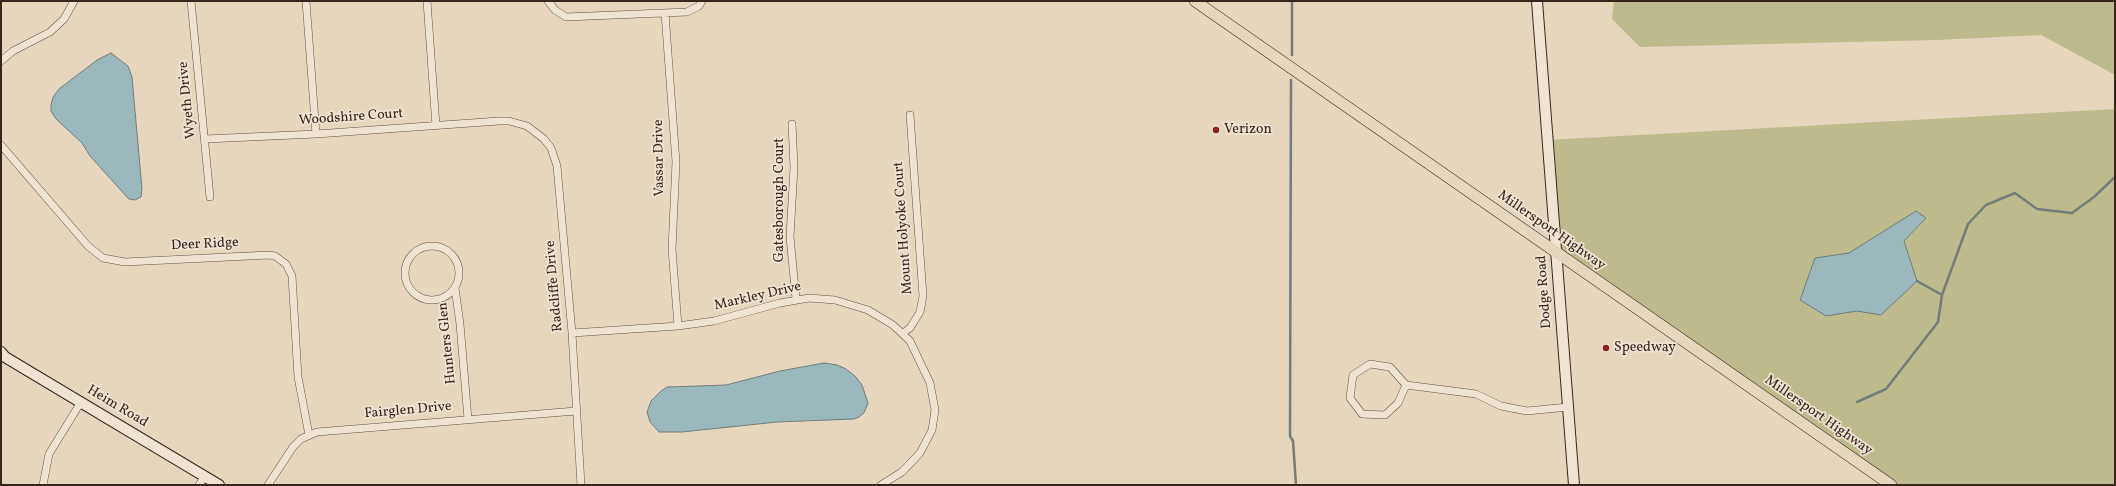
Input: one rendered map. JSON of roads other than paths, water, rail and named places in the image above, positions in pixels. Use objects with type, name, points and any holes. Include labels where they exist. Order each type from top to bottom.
[{"type":"main road","name":"Millersport Highway","points":[[1195,1],[1891,485]]},
{"type":"street","points":[[1,61],[13,52],[50,32],[64,19],[74,1]]},
{"type":"street","name":"Wyeth Drive","points":[[191,1],[210,197]]},
{"type":"street","points":[[306,1],[316,134]]},
{"type":"street","points":[[427,1],[436,126]]},
{"type":"street","points":[[548,1],[554,10],[566,17],[687,12],[699,6],[702,1]]},
{"type":"street","name":"Dodge Road","points":[[1537,1],[1574,485]]},
{"type":"street","name":"Vassar Drive","points":[[665,14],[676,162],[672,249],[678,326]]},
{"type":"street","name":"Mount Holyoke Court","points":[[903,333],[910,328],[920,312],[923,296],[910,115]]},
{"type":"street","name":"Woodshire Court","points":[[205,139],[316,134],[499,121]]},
{"type":"street","name":"Radcliffe Drive","points":[[499,121],[518,123],[535,131],[544,139],[555,156],[572,333],[581,485]]},
{"type":"street","name":"Gatesborough Court","points":[[792,124],[794,167],[790,238],[796,299]]},
{"type":"street","name":"Deer Ridge","points":[[1,144],[88,246],[103,258],[125,262],[269,255],[281,259],[290,270],[292,276],[298,377],[309,435]]},
{"type":"street","name":"Hunters Glen","points":[[455,288],[449,295],[437,300],[424,299],[416,296],[408,286],[405,273],[410,257],[417,250],[435,246],[448,251],[457,262],[459,270],[455,288],[460,324],[468,419]]},
{"type":"street","name":"Markley Drive","points":[[572,333],[678,326],[714,321],[796,299],[822,298],[852,304],[880,316],[910,340],[930,383],[934,396],[934,421],[927,442],[920,453],[902,472],[881,485]]},
{"type":"street","name":"Heim Road","points":[[1,352],[5,357],[81,402],[202,481],[219,485]]},
{"type":"street","points":[[1406,385],[1398,403],[1385,415],[1362,414],[1350,398],[1352,375],[1370,364],[1390,367],[1406,385],[1476,394],[1501,406],[1527,411],[1568,407]]},
{"type":"street","points":[[43,485],[45,468],[49,454],[81,402]]},
{"type":"street","name":"Fairglen Drive","points":[[268,485],[290,451],[309,435],[327,430],[576,411]]},
{"type":"water","points":[[111,53],[128,66],[132,77],[142,189],[141,197],[135,200],[129,199],[126,196],[90,156],[82,143],[56,119],[51,111],[53,97],[59,89],[97,60]]},
{"type":"water","points":[[1916,211],[1926,218],[1904,241],[1917,281],[1881,315],[1857,311],[1826,316],[1800,300],[1815,258],[1849,253]]},
{"type":"water","points":[[824,363],[837,365],[846,369],[855,376],[862,385],[868,403],[864,413],[859,417],[854,419],[777,422],[682,432],[659,432],[650,422],[647,412],[651,401],[667,387],[726,385],[780,371]]},
{"type":"waterway","points":[[1292,1],[1292,55]]},
{"type":"waterway","points":[[1291,80],[1290,436],[1293,441],[1296,485]]},
{"type":"waterway","points":[[1857,402],[1886,389],[1938,322],[1942,295],[1968,224],[1986,205],[2015,193],[2037,209],[2072,213],[2094,197],[2115,177]]},
{"type":"waterway","points":[[1917,281],[1942,295]]},
{"type":"place","name":"Verizon","points":[[1216,130]]},
{"type":"place","name":"Speedway","points":[[1606,348]]}]
